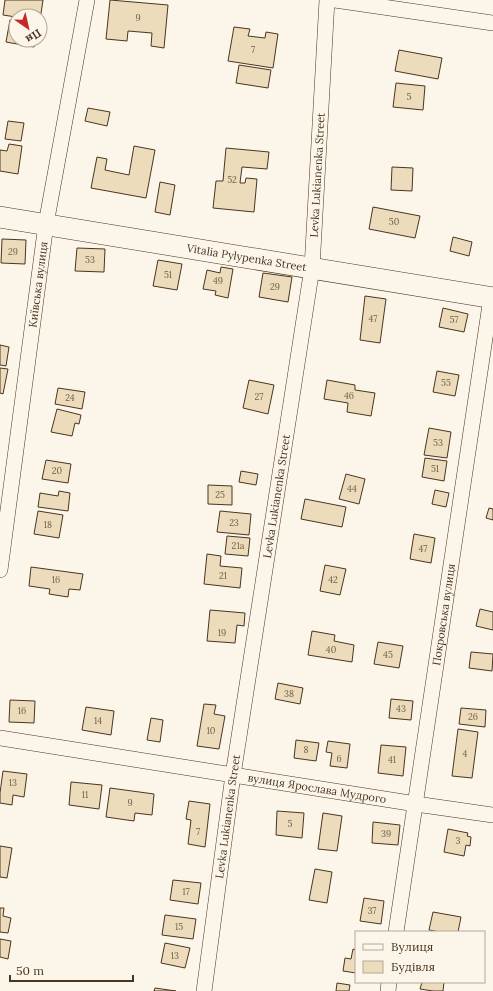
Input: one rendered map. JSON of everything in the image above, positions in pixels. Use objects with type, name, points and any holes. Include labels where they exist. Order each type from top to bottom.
[{"type":"street","name":"Київська вулиця","points":[[0,570],[46,224],[87,0]]},
{"type":"street","name":"Levka Lukianenka Street","points":[[204,991],[233,775],[312,268],[327,0]]},
{"type":"street","points":[[335,0],[493,23]]},
{"type":"street","name":"Vitalia Pylypenka Street","points":[[0,217],[492,298]]},
{"type":"street","name":"Покровська вулиця","points":[[396,931],[492,298]]},
{"type":"street","name":"вулиця Ярослава Мудрого","points":[[0,738],[493,815]]},
{"type":"building","points":[[5,0],[43,0],[42,8],[8,8],[8,16],[3,15]]},
{"type":"building","points":[[110,0],[168,5],[164,48],[151,46],[152,33],[128,31],[127,41],[106,39]]},
{"type":"building","points":[[234,27],[250,29],[248,36],[265,38],[266,32],[278,34],[273,68],[228,61]]},
{"type":"building","points":[[8,31],[8,42],[6,42]]},
{"type":"building","points":[[399,50],[442,58],[438,79],[395,71]]},
{"type":"building","points":[[239,65],[271,70],[268,88],[236,83]]},
{"type":"building","points":[[396,83],[425,86],[423,110],[393,107]]},
{"type":"building","points":[[88,108],[110,112],[107,126],[85,121]]},
{"type":"building","points":[[8,121],[24,123],[21,141],[5,139]]},
{"type":"building","points":[[9,144],[22,146],[18,174],[0,171],[0,150],[7,151]]},
{"type":"building","points":[[134,146],[155,150],[146,198],[91,188],[97,157],[107,159],[105,170],[129,175]]},
{"type":"building","points":[[226,148],[269,152],[267,169],[242,167],[240,183],[245,183],[246,178],[257,179],[254,212],[213,208],[216,181],[223,181]]},
{"type":"building","points":[[392,167],[413,168],[412,191],[391,190]]},
{"type":"building","points":[[160,182],[175,185],[170,215],[155,212]]},
{"type":"building","points":[[373,207],[420,216],[415,238],[369,229]]},
{"type":"building","points":[[453,237],[472,242],[469,256],[450,251]]},
{"type":"building","points":[[2,239],[26,240],[25,264],[1,263]]},
{"type":"building","points":[[77,248],[105,249],[104,272],[75,271]]},
{"type":"building","points":[[158,260],[182,264],[177,290],[153,286]]},
{"type":"building","points":[[221,267],[233,269],[228,298],[215,295],[216,291],[203,289],[207,270],[220,273]]},
{"type":"building","points":[[263,273],[292,277],[288,302],[259,297]]},
{"type":"building","points":[[365,296],[386,299],[380,343],[360,340]]},
{"type":"building","points":[[443,308],[468,314],[464,332],[439,327]]},
{"type":"building","points":[[0,345],[9,347],[6,366],[0,365]]},
{"type":"building","points":[[0,368],[8,369],[3,394],[0,393]]},
{"type":"building","points":[[437,371],[459,375],[455,396],[433,392]]},
{"type":"building","points":[[249,380],[274,385],[268,414],[243,408]]},
{"type":"building","points":[[327,380],[355,385],[355,390],[375,393],[371,416],[347,412],[348,403],[324,399]]},
{"type":"building","points":[[58,388],[85,392],[82,409],[55,404]]},
{"type":"building","points":[[57,409],[81,415],[79,424],[75,423],[72,436],[51,432]]},
{"type":"building","points":[[429,428],[451,432],[447,458],[424,455]]},
{"type":"building","points":[[425,458],[447,461],[444,481],[422,477]]},
{"type":"building","points":[[46,460],[71,464],[68,483],[42,479]]},
{"type":"building","points":[[241,471],[258,474],[256,485],[239,482]]},
{"type":"building","points":[[346,474],[365,479],[359,504],[339,499]]},
{"type":"building","points":[[208,485],[232,486],[232,505],[208,504]]},
{"type":"building","points":[[435,490],[449,493],[446,507],[432,504]]},
{"type":"building","points":[[59,491],[70,493],[68,511],[38,507],[40,493],[58,496]]},
{"type":"building","points":[[305,499],[346,507],[342,527],[301,519]]},
{"type":"building","points":[[489,508],[493,509],[493,520],[486,518]]},
{"type":"building","points":[[38,511],[63,515],[59,538],[34,534]]},
{"type":"building","points":[[220,511],[251,514],[249,535],[217,532]]},
{"type":"building","points":[[414,534],[435,538],[431,563],[410,559]]},
{"type":"building","points":[[227,536],[250,538],[248,556],[225,554]]},
{"type":"building","points":[[207,554],[221,556],[220,566],[242,568],[240,588],[204,584]]},
{"type":"building","points":[[325,565],[346,569],[340,595],[320,591]]},
{"type":"building","points":[[31,567],[83,574],[80,590],[69,589],[68,597],[49,594],[50,589],[29,586]]},
{"type":"building","points":[[480,609],[493,612],[493,630],[476,626]]},
{"type":"building","points":[[210,610],[245,613],[244,626],[237,625],[235,643],[207,641]]},
{"type":"building","points":[[312,631],[335,635],[334,641],[354,645],[352,662],[308,655]]},
{"type":"building","points":[[378,642],[403,646],[399,668],[374,664]]},
{"type":"building","points":[[471,652],[493,654],[492,671],[469,668]]},
{"type":"building","points":[[278,683],[303,688],[300,704],[275,699]]},
{"type":"building","points":[[391,699],[413,701],[411,720],[389,718]]},
{"type":"building","points":[[10,700],[35,701],[34,723],[9,722]]},
{"type":"building","points":[[204,704],[216,705],[214,714],[225,716],[219,749],[197,746]]},
{"type":"building","points":[[86,707],[114,711],[111,735],[82,730]]},
{"type":"building","points":[[461,708],[486,710],[485,727],[459,724]]},
{"type":"building","points":[[151,718],[163,720],[160,742],[147,740]]},
{"type":"building","points":[[458,729],[478,732],[472,778],[452,776]]},
{"type":"building","points":[[296,740],[319,743],[316,761],[294,758]]},
{"type":"building","points":[[328,741],[350,744],[347,768],[330,766],[332,753],[326,752]]},
{"type":"building","points":[[381,745],[406,747],[403,776],[378,773]]},
{"type":"building","points":[[3,771],[27,774],[24,797],[13,795],[12,805],[0,803]]},
{"type":"building","points":[[71,782],[102,785],[99,809],[69,805]]},
{"type":"building","points":[[110,788],[154,794],[152,815],[135,813],[134,821],[106,817]]},
{"type":"building","points":[[189,801],[210,804],[205,847],[188,844],[191,820],[186,819]]},
{"type":"building","points":[[277,811],[304,813],[302,838],[276,835]]},
{"type":"building","points":[[323,813],[342,816],[337,851],[318,849]]},
{"type":"building","points":[[373,822],[400,825],[398,845],[372,843]]},
{"type":"building","points":[[448,829],[468,833],[467,836],[471,837],[470,846],[466,845],[464,856],[444,852]]},
{"type":"building","points":[[0,846],[12,848],[7,878],[0,877]]},
{"type":"building","points":[[315,869],[332,872],[327,903],[309,900]]},
{"type":"building","points":[[173,880],[201,883],[198,904],[170,900]]},
{"type":"building","points":[[364,898],[384,901],[381,924],[360,921]]},
{"type":"building","points":[[0,908],[4,908],[3,916],[11,918],[8,933],[0,932]]},
{"type":"building","points":[[433,912],[461,917],[458,931],[429,930]]},
{"type":"building","points":[[165,915],[196,919],[193,939],[162,935]]},
{"type":"building","points":[[0,939],[11,941],[8,959],[0,957]]},
{"type":"building","points":[[165,943],[190,948],[185,968],[161,963]]},
{"type":"building","points":[[353,949],[355,950],[355,973],[343,971],[345,958],[351,959]]},
{"type":"building","points":[[337,983],[350,985],[349,991],[336,991]]},
{"type":"building","points":[[422,983],[444,983],[443,991],[420,989]]},
{"type":"building","points":[[155,988],[176,991],[154,991]]}]
